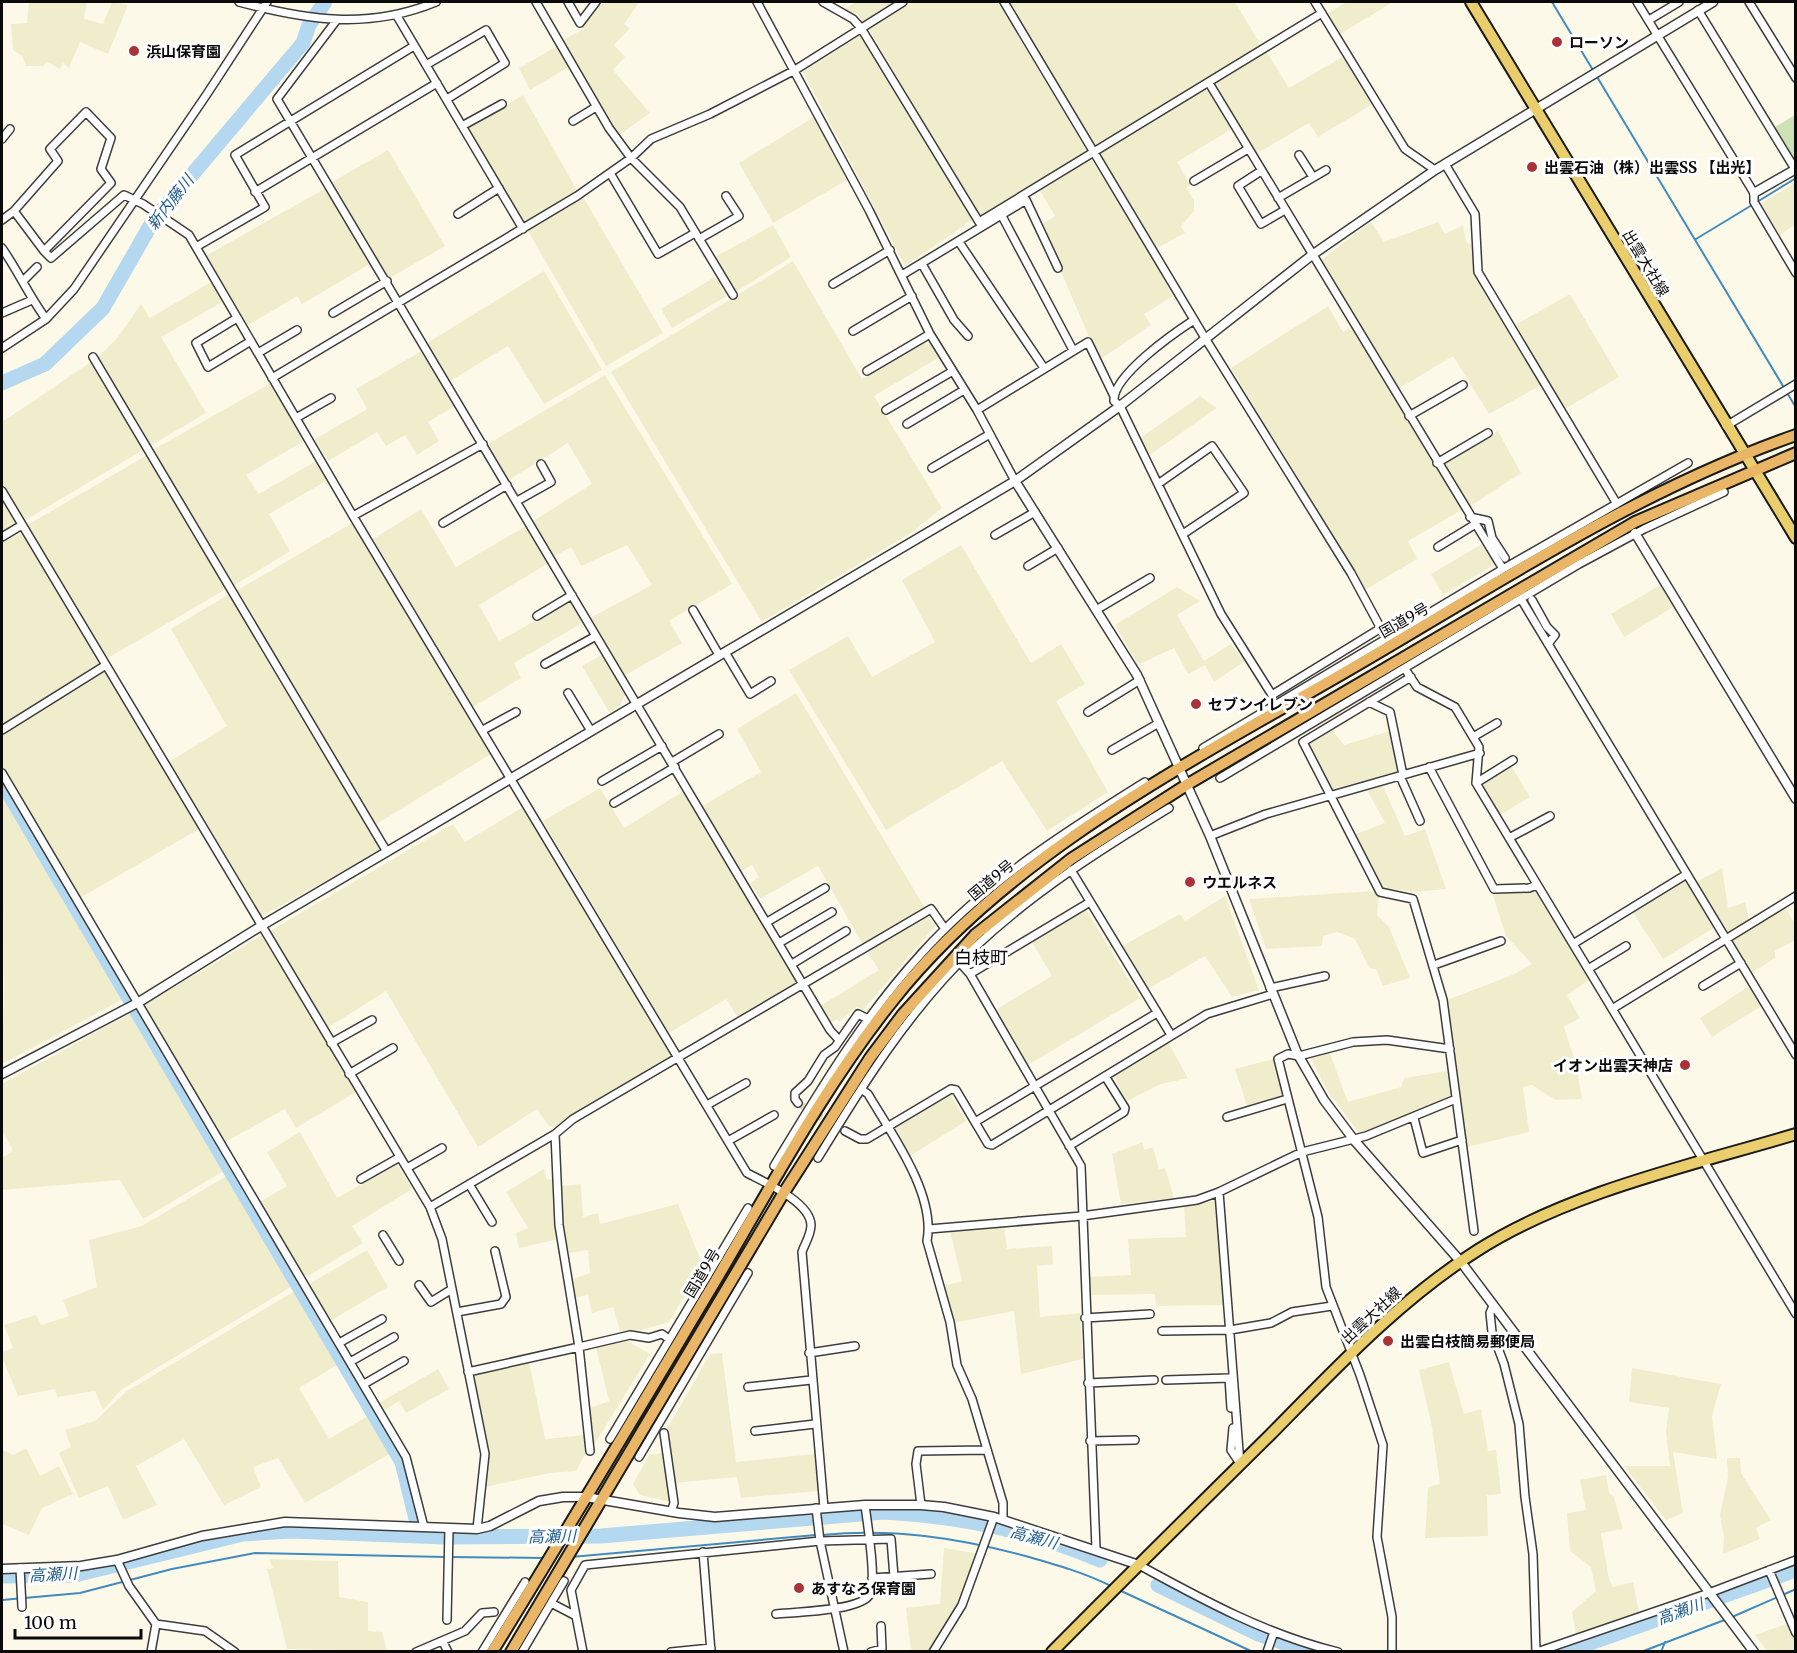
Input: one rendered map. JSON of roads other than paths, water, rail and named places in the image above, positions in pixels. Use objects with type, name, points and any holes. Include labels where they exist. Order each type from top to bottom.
[{"type":"highway","name":"国道9号","points":[[492,1652],[527,1586],[544,1565],[575,1515],[771,1185],[859,1046],[930,957],[968,919],[1013,880],[1098,820],[1595,526],[1659,492],[1745,453],[1796,435]]},
{"type":"highway","name":"国道9号","points":[[511,1652],[656,1408],[744,1271],[783,1194],[832,1117],[891,1029],[939,971],[1003,911],[1071,859],[1188,784],[1635,522],[1719,490],[1754,470],[1796,453]]},
{"type":"main road","name":"出雲大社線","points":[[1471,2],[1796,538]]},
{"type":"main road","name":"出雲大社線","points":[[1052,1652],[1403,1304],[1478,1250],[1541,1216],[1593,1196],[1796,1134]]},
{"type":"street","points":[[239,2],[264,5],[274,10],[332,21],[397,16],[436,2]]},
{"type":"street","points":[[536,2],[596,106],[631,158],[680,207],[733,295]]},
{"type":"street","points":[[568,2],[580,23],[596,2]]},
{"type":"street","points":[[757,2],[890,250],[930,334],[977,410],[1015,481],[1140,680],[1210,836],[1299,1056],[1324,1100],[1354,1140],[1461,1262],[1754,1652]]},
{"type":"street","points":[[823,2],[853,19],[861,28],[979,222],[1022,198],[1322,13]]},
{"type":"street","points":[[272,378],[523,228],[610,173],[631,158],[651,139],[710,114],[795,70],[903,2]]},
{"type":"street","points":[[1004,2],[1194,320],[1346,564],[1386,638]]},
{"type":"street","points":[[1315,2],[1405,150],[1436,170]]},
{"type":"street","points":[[1637,2],[1754,193],[1754,202],[1796,273]]},
{"type":"street","points":[[1648,20],[1679,2]]},
{"type":"street","points":[[2,1074],[139,1002],[261,926],[1015,481],[1120,406],[1311,255],[1445,164],[1713,2]]},
{"type":"street","points":[[1749,2],[1796,78]]},
{"type":"street","points":[[2,348],[46,319],[74,289],[207,94],[264,5]]},
{"type":"street","points":[[1698,10],[1795,169],[1754,193]]},
{"type":"street","points":[[397,16],[523,228]]},
{"type":"street","points":[[332,21],[277,99],[314,157],[830,1030],[839,1040]]},
{"type":"street","points":[[426,65],[486,30],[505,63],[447,99]]},
{"type":"street","points":[[196,247],[265,207],[235,155],[290,119],[414,46]]},
{"type":"street","points":[[255,192],[437,83]]},
{"type":"street","points":[[1209,83],[1474,525],[1503,569]]},
{"type":"street","points":[[462,126],[502,104]]},
{"type":"street","points":[[573,121],[596,106]]},
{"type":"street","points":[[2,220],[14,211],[58,161],[50,149],[86,111],[111,138],[101,169],[111,183],[44,251]]},
{"type":"street","points":[[2,139],[10,129]]},
{"type":"street","points":[[1194,182],[1248,149]]},
{"type":"street","points":[[1299,155],[1313,177]]},
{"type":"street","points":[[1445,164],[1475,214],[1478,272],[1617,504]]},
{"type":"street","points":[[1278,198],[1326,170]]},
{"type":"street","points":[[1261,171],[1238,186],[1261,224],[1285,210]]},
{"type":"street","points":[[610,173],[658,254],[739,216],[726,196]]},
{"type":"street","points":[[458,214],[499,188]]},
{"type":"street","points":[[14,211],[51,258],[124,195],[143,204],[189,235],[353,516],[747,1173],[771,1185],[804,1208],[810,1217],[810,1235],[802,1252],[815,1424],[820,1541],[844,1652]]},
{"type":"street","points":[[902,275],[1002,216],[1022,198]]},
{"type":"street","points":[[1022,198],[1026,200],[1058,268]]},
{"type":"street","points":[[1002,216],[1073,350]]},
{"type":"street","points":[[959,242],[1044,368]]},
{"type":"street","points":[[2,248],[32,300],[46,319]]},
{"type":"street","points":[[833,284],[890,250]]},
{"type":"street","points":[[922,264],[954,320],[968,336]]},
{"type":"street","points":[[23,281],[37,267]]},
{"type":"street","points":[[333,313],[387,281]]},
{"type":"street","points":[[853,331],[912,296]]},
{"type":"street","points":[[2,313],[32,300]]},
{"type":"street","points":[[237,318],[196,343],[208,366],[251,341]]},
{"type":"street","points":[[1114,396],[1144,356],[1194,320]]},
{"type":"street","points":[[258,353],[297,330]]},
{"type":"street","points":[[867,371],[930,334]]},
{"type":"street","points":[[977,410],[1088,342],[1114,396],[1114,401],[1120,406],[1221,614],[1272,695],[1381,628]]},
{"type":"street","points":[[93,357],[387,852]]},
{"type":"street","points":[[886,410],[953,371]]},
{"type":"street","points":[[1726,426],[1796,384]]},
{"type":"street","points":[[1409,416],[1463,385]]},
{"type":"street","points":[[907,424],[964,390]]},
{"type":"street","points":[[296,418],[331,398]]},
{"type":"street","points":[[1437,463],[1488,433]]},
{"type":"street","points":[[932,468],[990,434]]},
{"type":"street","points":[[353,516],[483,444]]},
{"type":"street","points":[[1158,484],[1212,446],[1244,493],[1183,534]]},
{"type":"street","points":[[1203,748],[1503,569],[1688,463]]},
{"type":"street","points":[[517,501],[551,482],[541,464]]},
{"type":"street","points":[[442,523],[507,485]]},
{"type":"street","points":[[1640,490],[1659,492]]},
{"type":"street","points":[[1220,778],[1579,564],[1635,533],[1709,499],[1719,490]]},
{"type":"street","points":[[2,491],[430,1207],[442,1239],[484,1454],[477,1529]]},
{"type":"street","points":[[995,535],[1035,512]]},
{"type":"street","points":[[1470,518],[1488,520],[1492,538],[1505,558]]},
{"type":"street","points":[[2,537],[22,525]]},
{"type":"street","points":[[1438,547],[1474,525]]},
{"type":"street","points":[[1635,533],[1796,799]]},
{"type":"street","points":[[1028,566],[1058,548]]},
{"type":"street","points":[[1579,564],[1584,552]]},
{"type":"street","points":[[1489,588],[1493,575]]},
{"type":"street","points":[[1096,610],[1150,578]]},
{"type":"street","points":[[537,616],[572,596]]},
{"type":"street","points":[[1521,598],[1796,1055]]},
{"type":"street","points":[[1532,600],[1547,627],[1555,635],[1548,644]]},
{"type":"street","points":[[693,610],[750,694],[771,681]]},
{"type":"street","points":[[1455,638],[1459,625]]},
{"type":"street","points":[[545,664],[596,636]]},
{"type":"street","points":[[2,729],[106,665]]},
{"type":"street","points":[[1328,683],[1334,669]]},
{"type":"street","points":[[1405,669],[1418,687],[1455,707],[1480,753],[1476,783],[1796,1314]]},
{"type":"street","points":[[1368,691],[1374,675]]},
{"type":"street","points":[[1411,677],[1303,742],[1380,892],[1413,899],[1443,1000],[1474,1231]]},
{"type":"street","points":[[1088,712],[1140,680]]},
{"type":"street","points":[[568,693],[591,731]]},
{"type":"street","points":[[1369,702],[1390,711],[1401,775],[1420,821]]},
{"type":"street","points":[[483,730],[516,712]]},
{"type":"street","points":[[1112,750],[1160,723]]},
{"type":"street","points":[[1473,737],[1497,723]]},
{"type":"street","points":[[1227,742],[1233,730]]},
{"type":"street","points":[[614,803],[719,734]]},
{"type":"street","points":[[1274,735],[1291,736]]},
{"type":"street","points":[[602,781],[662,746]]},
{"type":"street","points":[[1210,836],[1266,814],[1480,753]]},
{"type":"street","points":[[1476,783],[1513,760]]},
{"type":"street","points":[[1429,767],[1494,889],[1529,888],[1537,885]]},
{"type":"street","points":[[2,772],[406,1457],[424,1527]]},
{"type":"street","points":[[774,1166],[868,1019],[922,953],[945,929],[1012,870],[1084,820],[1145,782]]},
{"type":"street","points":[[818,1158],[890,1045],[960,963],[997,928],[1071,870],[1169,808]]},
{"type":"street","points":[[1133,830],[1140,815]]},
{"type":"street","points":[[1509,838],[1550,816]]},
{"type":"street","points":[[1084,820],[1098,820]]},
{"type":"street","points":[[1071,870],[1171,1035]]},
{"type":"street","points":[[1573,944],[1687,874]]},
{"type":"street","points":[[767,922],[825,888]]},
{"type":"street","points":[[1612,1009],[1728,940],[1796,896]]},
{"type":"street","points":[[970,974],[1090,902]]},
{"type":"street","points":[[430,1207],[555,1134],[573,1119],[931,909],[945,929]]},
{"type":"street","points":[[997,928],[1003,911]]},
{"type":"street","points":[[779,943],[832,912]]},
{"type":"street","points":[[792,964],[846,931]]},
{"type":"street","points":[[1434,965],[1501,941]]},
{"type":"street","points":[[1588,969],[1626,946]]},
{"type":"street","points":[[960,963],[970,974],[1082,1166],[1085,1318],[1096,1549]]},
{"type":"street","points":[[1703,986],[1741,963]]},
{"type":"street","points":[[845,1131],[860,1139],[867,1139],[951,1089],[956,1090],[988,1144],[992,1145],[1207,1014],[1271,991],[1325,976]]},
{"type":"street","points":[[975,1122],[1157,1013]]},
{"type":"street","points":[[798,1103],[795,1093],[808,1081],[824,1055],[839,1040],[858,1014],[868,1019]]},
{"type":"street","points":[[331,1043],[372,1020]]},
{"type":"street","points":[[890,1045],[891,1029]]},
{"type":"street","points":[[1392,1652],[1392,1617],[1377,1537],[1383,1445],[1352,1353],[1326,1287],[1318,1217],[1278,1059],[1288,1054],[1299,1056],[1353,1042],[1387,1040],[1450,1049]]},
{"type":"street","points":[[349,1074],[393,1048]]},
{"type":"street","points":[[1070,1146],[1124,1112],[1125,1108],[1105,1076]]},
{"type":"street","points":[[707,1105],[746,1083]]},
{"type":"street","points":[[861,1089],[868,1094],[908,1161],[924,1203],[929,1229],[927,1241],[950,1323],[957,1365],[972,1399],[1003,1503],[1003,1520]]},
{"type":"street","points":[[1227,1117],[1287,1099]]},
{"type":"street","points":[[929,1229],[1082,1216],[1197,1200],[1219,1192],[1302,1152],[1354,1140],[1414,1118],[1456,1099]]},
{"type":"street","points":[[832,1117],[846,1111]]},
{"type":"street","points":[[728,1141],[774,1115]]},
{"type":"street","points":[[1414,1118],[1423,1153],[1462,1140]]},
{"type":"street","points":[[555,1134],[560,1225],[579,1347],[590,1451]]},
{"type":"street","points":[[788,1143],[789,1157]]},
{"type":"street","points":[[407,1168],[442,1148]]},
{"type":"street","points":[[361,1179],[400,1156]]},
{"type":"street","points":[[469,1184],[492,1222]]},
{"type":"street","points":[[1219,1192],[1240,1464]]},
{"type":"street","points":[[610,1439],[748,1208]]},
{"type":"street","points":[[383,1234],[399,1261]]},
{"type":"street","points":[[457,1312],[501,1304],[506,1297],[495,1251]]},
{"type":"street","points":[[639,1457],[740,1286],[744,1271]]},
{"type":"street","points":[[701,1286],[716,1280]]},
{"type":"street","points":[[419,1285],[431,1302],[452,1288]]},
{"type":"street","points":[[1162,1331],[1230,1330],[1271,1323],[1292,1312],[1332,1306]]},
{"type":"street","points":[[1494,1306],[1490,1313],[1492,1332],[1504,1364],[1519,1424],[1525,1497],[1533,1554],[1536,1652],[1709,1593],[1796,1560]]},
{"type":"street","points":[[1085,1318],[1150,1314]]},
{"type":"street","points":[[339,1342],[382,1319]]},
{"type":"street","points":[[468,1372],[630,1335],[649,1338],[662,1334],[669,1339]]},
{"type":"street","points":[[350,1362],[393,1337]]},
{"type":"street","points":[[809,1353],[855,1346]]},
{"type":"street","points":[[364,1384],[404,1361]]},
{"type":"street","points":[[1166,1380],[1229,1378],[1234,1436],[1231,1449],[1240,1464]]},
{"type":"street","points":[[748,1387],[811,1380]]},
{"type":"street","points":[[1088,1383],[1154,1380]]},
{"type":"street","points":[[641,1405],[642,1386]]},
{"type":"street","points":[[656,1408],[673,1399]]},
{"type":"street","points":[[755,1431],[815,1424]]},
{"type":"street","points":[[664,1433],[674,1503],[671,1512]]},
{"type":"street","points":[[1090,1442],[1135,1440]]},
{"type":"street","points":[[921,1505],[916,1464],[918,1451],[987,1450]]},
{"type":"street","points":[[2,1569],[81,1566],[117,1560],[201,1536],[285,1522],[477,1529],[490,1526],[539,1501],[586,1497],[671,1512],[715,1517],[865,1505],[921,1505],[994,1517],[1096,1549],[1139,1565],[1212,1605],[1274,1632],[1338,1652]]},
{"type":"street","points":[[776,1614],[836,1608],[862,1602],[870,1594],[872,1578],[865,1505]]},
{"type":"street","points":[[933,1652],[962,1605],[994,1517]]},
{"type":"street","points":[[447,1620],[449,1528]]},
{"type":"street","points":[[583,1652],[571,1590],[585,1565],[820,1541],[891,1539],[894,1576]]},
{"type":"street","points":[[671,1652],[711,1650],[703,1552]]},
{"type":"street","points":[[117,1560],[129,1586],[156,1624],[152,1652]]},
{"type":"street","points":[[20,1568],[22,1607]]},
{"type":"street","points":[[1769,1570],[1796,1633]]},
{"type":"street","points":[[872,1578],[931,1574]]},
{"type":"street","points":[[522,1652],[564,1581]]},
{"type":"street","points":[[551,1584],[553,1601]]},
{"type":"street","points":[[482,1652],[516,1596],[527,1586]]},
{"type":"street","points":[[553,1601],[576,1616]]},
{"type":"street","points":[[416,1652],[465,1631],[482,1613],[494,1612]]},
{"type":"street","points":[[156,1624],[205,1631],[235,1652]]},
{"type":"street","points":[[871,1652],[882,1649],[881,1626]]},
{"type":"street","points":[[1267,1652],[1274,1632]]},
{"type":"street","points":[[443,1642],[448,1652]]},
{"type":"waterway","name":"新内藤川","points":[[2,383],[45,364],[103,308],[153,221],[303,43],[309,25],[325,2]]},
{"type":"waterway","points":[[1552,2],[1795,406]]},
{"type":"waterway","points":[[1757,202],[1796,178]]},
{"type":"waterway","points":[[1696,239],[1752,205]]},
{"type":"waterway","points":[[2,782],[402,1462],[420,1535]]},
{"type":"waterway","name":"高瀬川","points":[[2,1576],[75,1575],[243,1534],[291,1531],[445,1537],[601,1536],[884,1512],[967,1521],[1021,1533],[1100,1560]]},
{"type":"waterway","points":[[822,1535],[875,1533],[952,1540],[1039,1560],[1081,1573],[1111,1586]]},
{"type":"waterway","points":[[571,1557],[816,1535]]},
{"type":"waterway","points":[[2,1600],[80,1593],[172,1569],[255,1553],[445,1557]]},
{"type":"waterway","points":[[451,1557],[544,1558]]},
{"type":"waterway","name":"高瀬川","points":[[1565,1652],[1796,1570]]},
{"type":"waterway","name":"高瀬川","points":[[1158,1585],[1258,1634],[1311,1652]]},
{"type":"waterway","points":[[1732,1617],[1796,1589]]},
{"type":"waterway","points":[[1119,1590],[1253,1652]]},
{"type":"waterway","points":[[1641,1652],[1727,1619]]},
{"type":"waterway","points":[[1661,1652],[1665,1642]]},
{"type":"tunnel","points":[[798,1103],[832,1124]]},
{"type":"place","name":"ローソン","points":[[1557,42]]},
{"type":"place","name":"浜山保育園","points":[[134,51]]},
{"type":"place","name":"出雲石油（株）出雲SS 【出光】","points":[[1532,167]]},
{"type":"place","name":"セブンイレブン","points":[[1196,704]]},
{"type":"place","name":"ウエルネス","points":[[1190,882]]},
{"type":"place","name":"イオン出雲天神店","points":[[1685,1065]]},
{"type":"place","name":"出雲白枝簡易郵便局","points":[[1388,1341]]},
{"type":"place","name":"あすなろ保育園","points":[[799,1588]]},
{"type":"district","name":"白枝町","points":[[981,957]]}]
